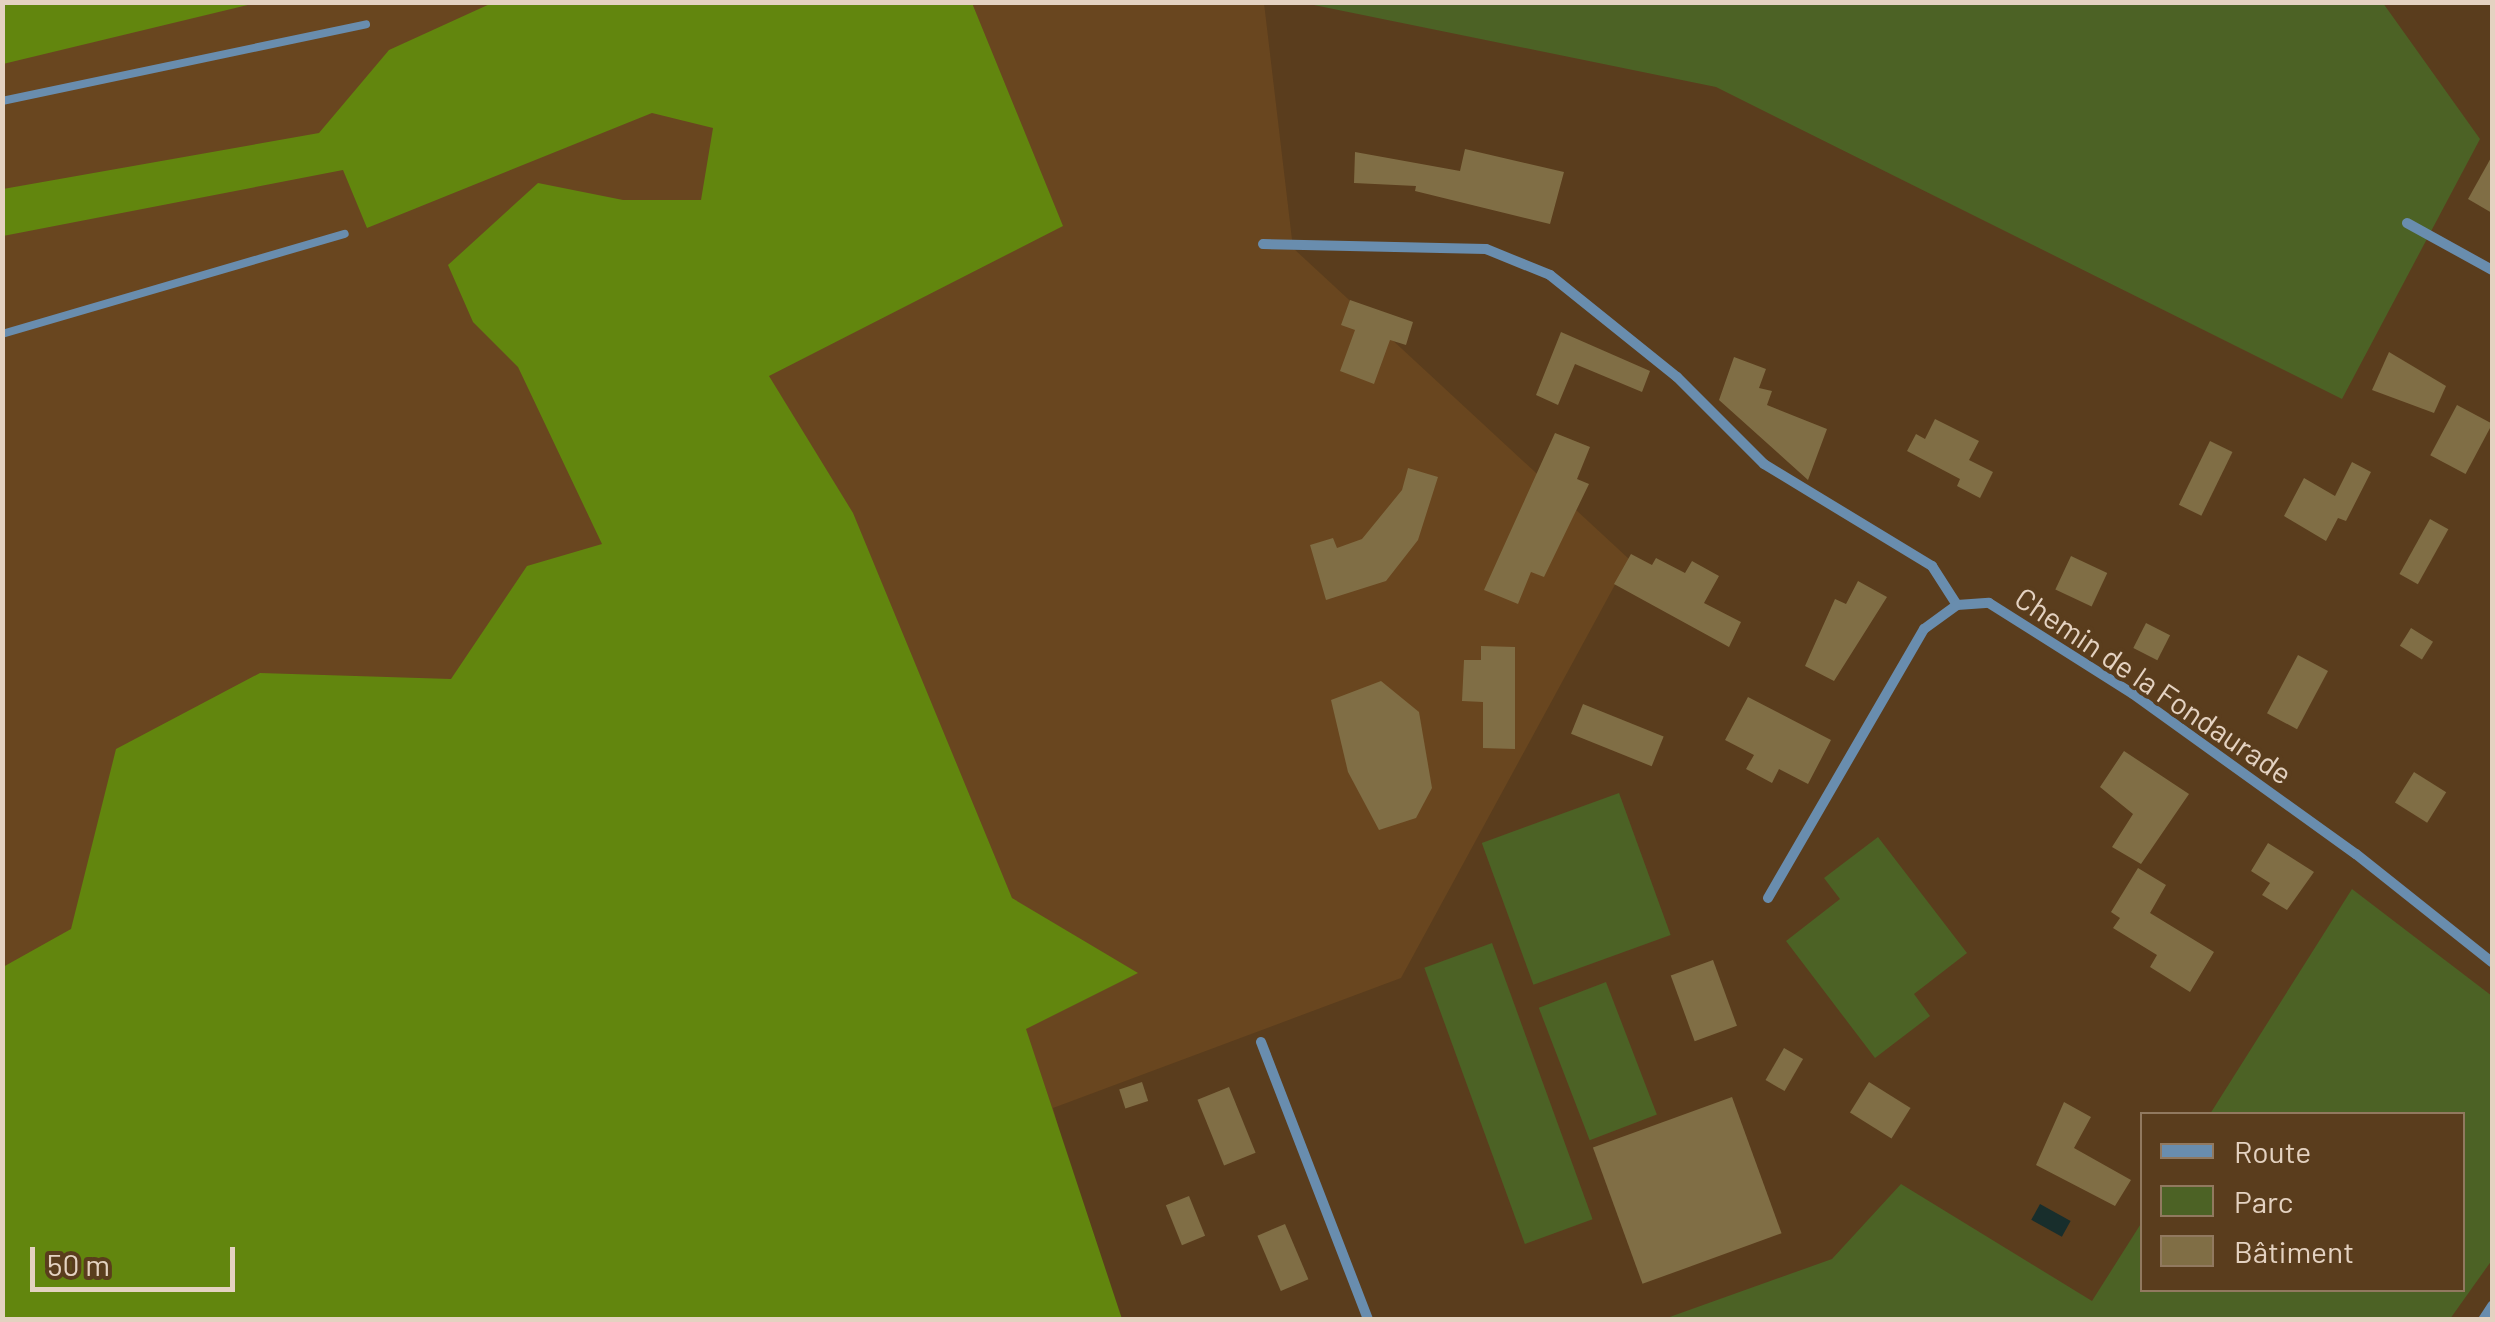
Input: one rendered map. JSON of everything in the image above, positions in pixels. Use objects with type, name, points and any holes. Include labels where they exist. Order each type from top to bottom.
[{"type":"street","points":[[2407,222],[2492,270]]},
{"type":"street","points":[[1263,244],[1486,248],[1550,275],[1677,377],[1764,464],[1932,566],[1957,605],[1924,629],[1768,898]]},
{"type":"street","name":"Chemin de la Fondaurade","points":[[1957,605],[1989,603],[2133,694],[2356,854],[2492,962]]},
{"type":"street","points":[[1261,1042],[1368,1320]]},
{"type":"street","points":[[2483,1320],[2492,1306]]},
{"type":"lane","points":[[2,102],[366,24]]},
{"type":"lane","points":[[2,334],[345,234]]},
{"type":"shaded area","points":[[3,3],[1264,3],[1293,248],[1629,559],[1401,978],[1053,1108],[1097,1268],[3,1319]]},
{"type":"green space","points":[[3,2],[256,2],[256,3],[3,64]]},
{"type":"green space","points":[[492,3],[972,3],[1063,226],[769,376],[853,513],[1012,898],[1138,973],[1026,1029],[1122,1319],[3,1319],[3,967],[71,929],[116,749],[260,673],[451,679],[527,566],[602,544],[518,367],[473,322],[448,265],[538,183],[623,200],[701,200],[713,128],[652,113],[367,228],[343,170],[3,236],[3,189],[319,133],[389,50]]},
{"type":"green space","points":[[1304,3],[2383,3],[2480,139],[2342,399],[1716,87]]},
{"type":"green space","points":[[1619,793],[1671,935],[1533,985],[1482,843]]},
{"type":"green space","points":[[1878,837],[1967,953],[1914,994],[1930,1016],[1875,1058],[1786,941],[1840,899],[1824,878]]},
{"type":"green space","points":[[2352,889],[2492,996],[2492,1260],[2450,1319],[1664,1319],[1832,1259],[1901,1184],[2092,1301],[2140,1225],[2140,1292],[2465,1292],[2465,1112],[2211,1112]]},
{"type":"green space","points":[[1492,943],[1593,1219],[1525,1244],[1424,968]]},
{"type":"green space","points":[[1606,982],[1657,1115],[1590,1140],[1539,1008]]},
{"type":"water","points":[[2040,1204],[2071,1221],[2062,1237],[2031,1220]]},
{"type":"building","points":[[1465,149],[1564,172],[1550,224],[1415,191],[1416,186],[1354,183],[1355,152],[1460,171]]},
{"type":"building","points":[[2492,156],[2492,213],[2468,199]]},
{"type":"building","points":[[1350,300],[1413,322],[1406,345],[1390,340],[1374,384],[1340,371],[1355,330],[1341,325]]},
{"type":"building","points":[[1561,332],[1650,371],[1642,392],[1575,364],[1558,405],[1536,395]]},
{"type":"building","points":[[2389,352],[2446,386],[2434,413],[2372,390]]},
{"type":"building","points":[[1734,357],[1766,369],[1759,388],[1772,391],[1767,405],[1827,429],[1808,480],[1719,400]]},
{"type":"building","points":[[2457,405],[2492,424],[2466,474],[2430,455]]},
{"type":"building","points":[[1935,419],[1979,441],[1969,460],[1993,472],[1980,498],[1957,486],[1960,479],[1907,451],[1916,434],[1925,439]]},
{"type":"building","points":[[1555,433],[1590,447],[1577,479],[1589,484],[1544,577],[1531,572],[1518,604],[1484,590]]},
{"type":"building","points":[[2210,441],[2232,452],[2201,516],[2179,505]]},
{"type":"building","points":[[2352,462],[2371,472],[2346,521],[2338,518],[2326,541],[2284,516],[2304,478],[2335,496]]},
{"type":"building","points":[[1408,468],[1438,477],[1418,540],[1386,581],[1326,600],[1310,545],[1333,538],[1337,548],[1362,539],[1402,490]]},
{"type":"building","points":[[2430,519],[2448,529],[2418,584],[2399,574]]},
{"type":"building","points":[[1631,554],[1652,565],[1656,558],[1685,573],[1692,561],[1719,576],[1704,603],[1741,622],[1729,647],[1614,584]]},
{"type":"building","points":[[2071,556],[2107,573],[2092,606],[2055,590]]},
{"type":"building","points":[[1858,581],[1887,597],[1834,681],[1805,666],[1835,599],[1846,604]]},
{"type":"building","points":[[2146,623],[2170,635],[2157,660],[2133,648]]},
{"type":"building","points":[[2411,628],[2433,642],[2422,660],[2400,646]]},
{"type":"building","points":[[1481,646],[1515,647],[1515,749],[1483,748],[1483,702],[1462,701],[1464,660],[1481,660]]},
{"type":"building","points":[[2298,655],[2328,671],[2297,729],[2267,713]]},
{"type":"building","points":[[1381,681],[1419,712],[1432,788],[1416,818],[1379,830],[1348,772],[1331,700]]},
{"type":"building","points":[[1748,697],[1831,740],[1808,784],[1779,769],[1772,783],[1746,769],[1754,755],[1725,740]]},
{"type":"building","points":[[1583,704],[1664,737],[1652,766],[1571,734]]},
{"type":"building","points":[[2124,751],[2189,794],[2141,864],[2112,847],[2133,814],[2100,787]]},
{"type":"building","points":[[2414,772],[2446,792],[2427,823],[2395,803]]},
{"type":"building","points":[[2268,843],[2314,872],[2287,910],[2262,895],[2270,883],[2251,871]]},
{"type":"building","points":[[2138,868],[2166,885],[2150,913],[2214,952],[2190,992],[2150,967],[2157,955],[2113,928],[2120,918],[2111,912]]},
{"type":"building","points":[[1713,960],[1737,1026],[1695,1041],[1671,975]]},
{"type":"building","points":[[1784,1048],[1803,1059],[1785,1091],[1766,1080]]},
{"type":"building","points":[[1142,1082],[1148,1101],[1125,1108],[1119,1089]]},
{"type":"building","points":[[1869,1082],[1911,1108],[1891,1138],[1850,1113]]},
{"type":"building","points":[[1229,1087],[1256,1153],[1224,1166],[1197,1100]]},
{"type":"building","points":[[1732,1097],[1782,1233],[1643,1284],[1593,1148]]},
{"type":"building","points":[[2064,1102],[2091,1117],[2074,1148],[2131,1180],[2115,1206],[2036,1165]]},
{"type":"building","points":[[1189,1196],[1205,1236],[1182,1245],[1166,1205]]},
{"type":"building","points":[[1285,1224],[1308,1279],[1281,1291],[1257,1236]]}]
